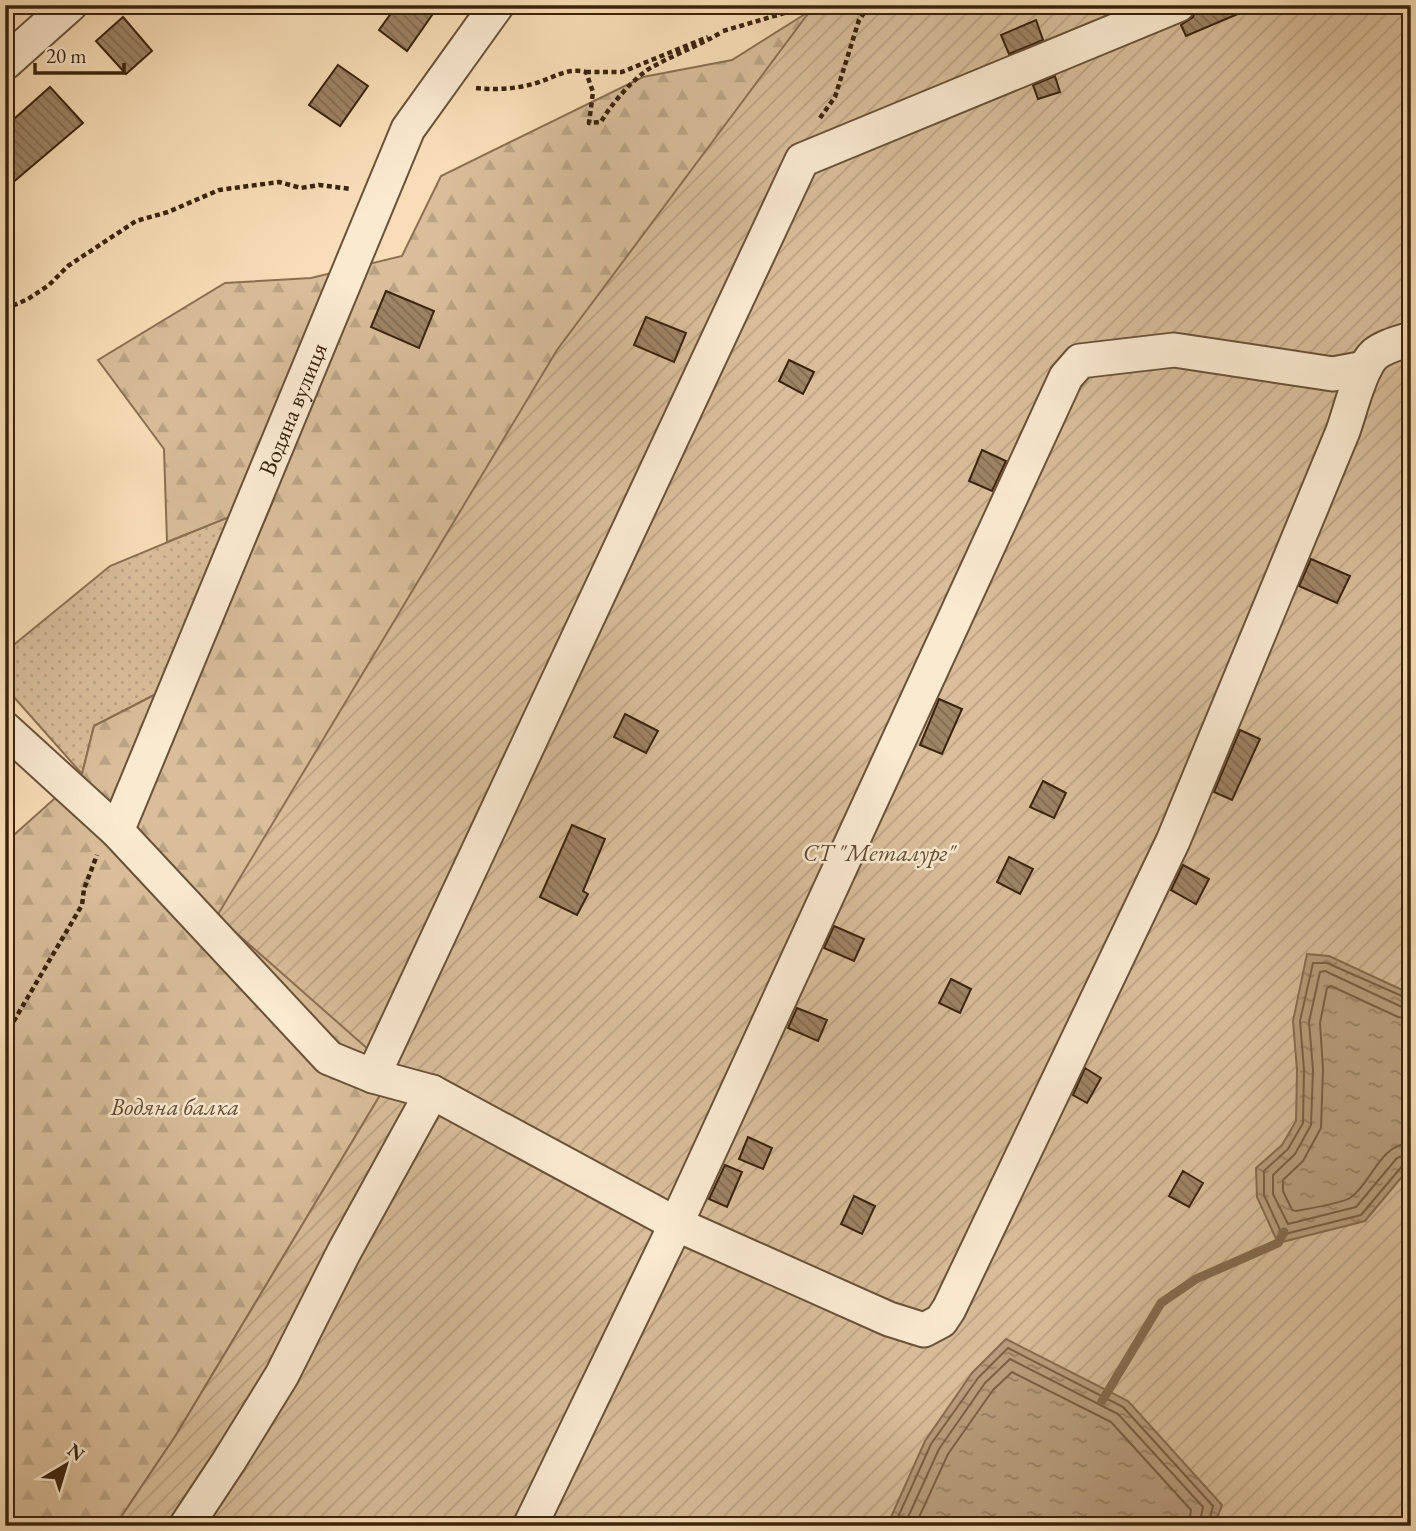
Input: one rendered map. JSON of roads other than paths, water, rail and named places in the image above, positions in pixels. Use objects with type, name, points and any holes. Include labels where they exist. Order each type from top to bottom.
[{"type":"street","points":[[5,63],[70,5]]},
{"type":"street","name":"Водяна вулиця","points":[[117,831],[408,130],[497,5]]},
{"type":"street","points":[[373,1076],[802,160],[1178,5]]},
{"type":"street","points":[[5,729],[117,831],[329,1058],[373,1076],[432,1091],[676,1224],[889,1319],[924,1330],[942,1321],[949,1309],[1173,841],[1343,432],[1365,368],[1373,356],[1411,339]]},
{"type":"street","points":[[530,1526],[676,1224],[1066,377],[1080,361],[1174,350],[1333,374],[1365,368]]},
{"type":"street","points":[[186,1526],[282,1375],[344,1252],[432,1091]]},
{"type":"water","points":[[1307,954],[1329,956],[1411,994],[1411,1166],[1365,1221],[1278,1243],[1257,1197],[1256,1168],[1282,1145],[1296,1121],[1297,1070],[1293,1021]]},
{"type":"water","points":[[1006,1339],[1128,1401],[1222,1505],[1214,1526],[887,1526],[925,1441],[972,1373]]},
{"type":"waterway","points":[[1102,1401],[1161,1303],[1196,1279],[1278,1243],[1284,1232]]},
{"type":"park label","name":"СТ \"Металург\"","points":[[879,852]]},
{"type":"park label","name":"Водяна балка","points":[[175,1106]]}]
